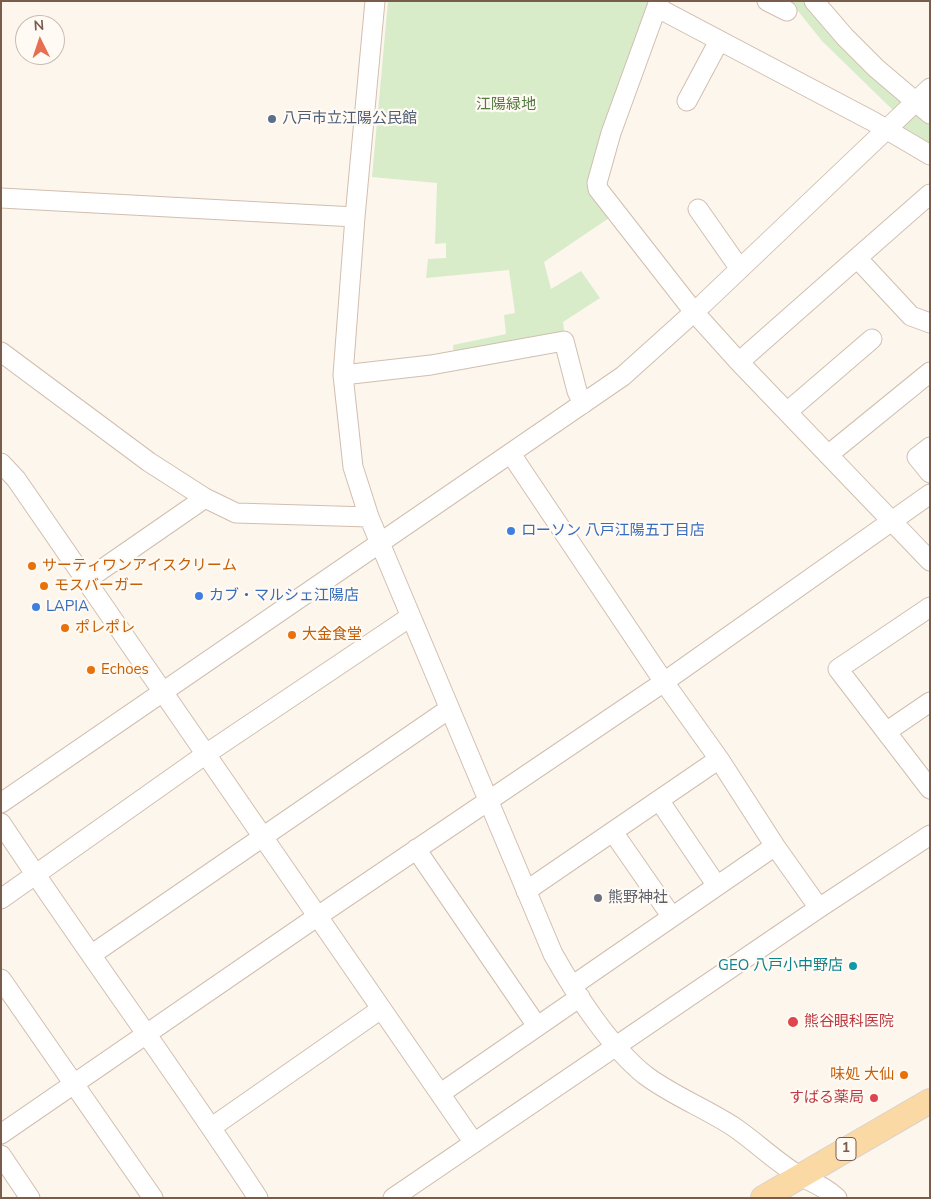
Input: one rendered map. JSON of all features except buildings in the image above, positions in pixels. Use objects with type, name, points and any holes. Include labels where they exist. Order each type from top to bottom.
[{"type":"main road","name":"1","points":[[763,1198],[799,1175],[930,1101]]},
{"type":"street","points":[[375,1],[355,217],[343,375],[353,467],[369,517],[553,954],[576,992],[617,1046],[645,1074],[678,1096],[734,1127],[765,1152],[799,1175],[826,1188],[837,1198]]},
{"type":"street","points":[[767,1],[787,10]]},
{"type":"street","points":[[814,1],[822,12],[870,62],[930,114]]},
{"type":"street","points":[[930,154],[719,41],[659,5],[632,72],[611,133],[597,183],[598,189],[694,312],[739,362],[930,561]]},
{"type":"street","points":[[687,101],[719,41]]},
{"type":"street","points":[[1,803],[623,376],[740,269],[930,88]]},
{"type":"street","points":[[739,362],[930,194]]},
{"type":"street","points":[[1,198],[355,217]]},
{"type":"street","points":[[698,209],[740,269]]},
{"type":"street","points":[[857,258],[911,316],[930,323]]},
{"type":"street","points":[[788,412],[872,339]]},
{"type":"street","points":[[343,375],[431,365],[564,341],[577,391],[583,404]]},
{"type":"street","points":[[1,352],[149,462],[205,498],[236,513],[369,517]]},
{"type":"street","points":[[828,455],[930,372]]},
{"type":"street","points":[[930,447],[917,457],[930,473]]},
{"type":"street","points":[[510,454],[819,908]]},
{"type":"street","points":[[1,463],[16,479],[474,1143]]},
{"type":"street","points":[[1,1134],[75,1085],[145,1034],[487,800],[664,682],[930,494]]},
{"type":"street","points":[[85,581],[205,498]]},
{"type":"street","points":[[930,607],[838,669],[930,789]]},
{"type":"street","points":[[1,899],[206,754],[410,617]]},
{"type":"street","points":[[886,732],[930,702]]},
{"type":"street","points":[[91,955],[449,709]]},
{"type":"street","points":[[526,891],[719,759]]},
{"type":"street","points":[[659,800],[717,886]]},
{"type":"street","points":[[1,824],[145,1034],[212,1127],[258,1198]]},
{"type":"street","points":[[613,832],[672,917]]},
{"type":"street","points":[[392,1198],[819,908],[930,835]]},
{"type":"street","points":[[441,1093],[537,1026],[576,992],[672,917],[775,846]]},
{"type":"street","points":[[416,849],[537,1026]]},
{"type":"street","points":[[1,979],[153,1198]]},
{"type":"street","points":[[212,1127],[381,1009]]},
{"type":"street","points":[[1,1155],[30,1198]]},
{"type":"green space","name":"江陽緑地","points":[[388,1],[648,1],[653,3],[591,182],[612,216],[544,262],[551,289],[581,271],[600,298],[563,322],[565,337],[454,356],[453,345],[506,334],[504,315],[515,313],[509,270],[426,278],[428,259],[446,258],[446,243],[435,244],[437,183],[372,177]]},
{"type":"green space","points":[[790,1],[814,1],[930,114],[930,155],[897,136],[900,117],[822,41]]},
{"type":"place","name":"八戸市立江陽公民館","points":[[272,119]]},
{"type":"place","name":"ローソン 八戸江陽五丁目店","points":[[511,531]]},
{"type":"place","name":"サーティワンアイスクリーム","points":[[32,566]]},
{"type":"place","name":"モスバーガー","points":[[44,586]]},
{"type":"place","name":"カブ・マルシェ江陽店","points":[[199,596]]},
{"type":"place","name":"LAPIA","points":[[36,607]]},
{"type":"place","name":"ポレポレ","points":[[65,628]]},
{"type":"place","name":"大金食堂","points":[[292,635]]},
{"type":"place","name":"Echoes","points":[[91,670]]},
{"type":"place","name":"熊野神社","points":[[598,898]]},
{"type":"place","name":"GEO 八戸小中野店","points":[[853,966]]},
{"type":"place","name":"熊谷眼科医院","points":[[793,1022]]},
{"type":"place","name":"味処 大仙","points":[[904,1075]]},
{"type":"place","name":"すばる薬局","points":[[874,1098]]}]
